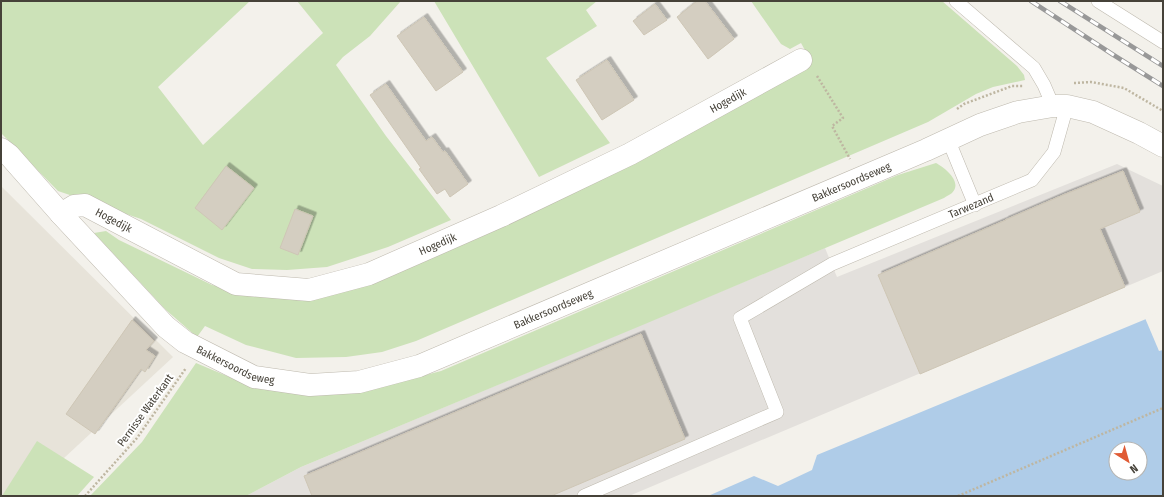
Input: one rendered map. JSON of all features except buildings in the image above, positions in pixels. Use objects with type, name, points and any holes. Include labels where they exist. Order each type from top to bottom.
[{"type":"street","name":"Hogedijk","points":[[61,214],[74,206],[85,205],[236,284],[309,290],[369,274],[501,216],[630,154],[801,60]]},
{"type":"street","name":"Bakkersoordseweg","points":[[1,149],[9,155],[61,214],[166,327],[185,342],[254,377],[310,385],[359,382],[418,366],[926,150],[980,125],[1018,112],[1060,106],[1093,112],[1163,146]]},
{"type":"lane","points":[[956,1],[1034,68],[1044,85],[1060,106]]},
{"type":"lane","points":[[1098,1],[1163,42]]},
{"type":"lane","name":"Tarwezand","points":[[584,496],[777,412],[740,318],[832,264],[1032,180],[1054,152],[1060,106]]},
{"type":"lane","points":[[948,139],[975,205]]},
{"type":"path","points":[[801,60],[806,57],[843,118],[832,126],[852,161]]},
{"type":"path","name":"Pernisse Waterkant","points":[[84,496],[137,438],[198,349]]},
{"type":"path","points":[[958,496],[1163,408]]},
{"type":"shaded area","points":[[1117,164],[1163,186],[1163,271],[629,496],[246,496],[301,467],[825,248],[837,277]]},
{"type":"shaded area","points":[[1,186],[173,357],[23,496],[1,496]]},
{"type":"green space","points":[[1,1],[250,1],[158,87],[203,145],[323,33],[297,1],[401,1],[370,36],[343,57],[336,65],[386,136],[451,220],[388,247],[327,267],[287,270],[252,269],[219,258],[141,219],[58,191],[1,133]]},
{"type":"green space","points":[[434,1],[597,1],[586,10],[597,26],[546,58],[610,143],[539,177]]},
{"type":"green space","points":[[751,1],[942,1],[1017,66],[1024,75],[1025,80],[993,87],[976,94],[928,122],[416,341],[382,352],[346,357],[296,358],[246,345],[205,326],[197,337],[166,310],[94,233],[106,231],[119,240],[212,285],[263,297],[319,295],[629,162],[812,63],[801,43],[790,49],[781,44]]},
{"type":"green space","points":[[936,163],[952,176],[955,184],[955,189],[952,193],[944,198],[301,467],[246,496],[90,496],[142,442],[196,363],[246,384],[380,387],[441,371],[898,175]]},
{"type":"green space","points":[[37,441],[94,477],[77,496],[2,496]]},
{"type":"water","points":[[1163,312],[1163,496],[708,496],[754,476],[778,486],[812,470],[817,455]]},
{"type":"pier","points":[[1163,310],[1163,350],[1159,351],[1145,318]]},
{"type":"railway","points":[[1031,1],[1163,86]]},
{"type":"railway","points":[[1060,1],[1163,66]]}]
